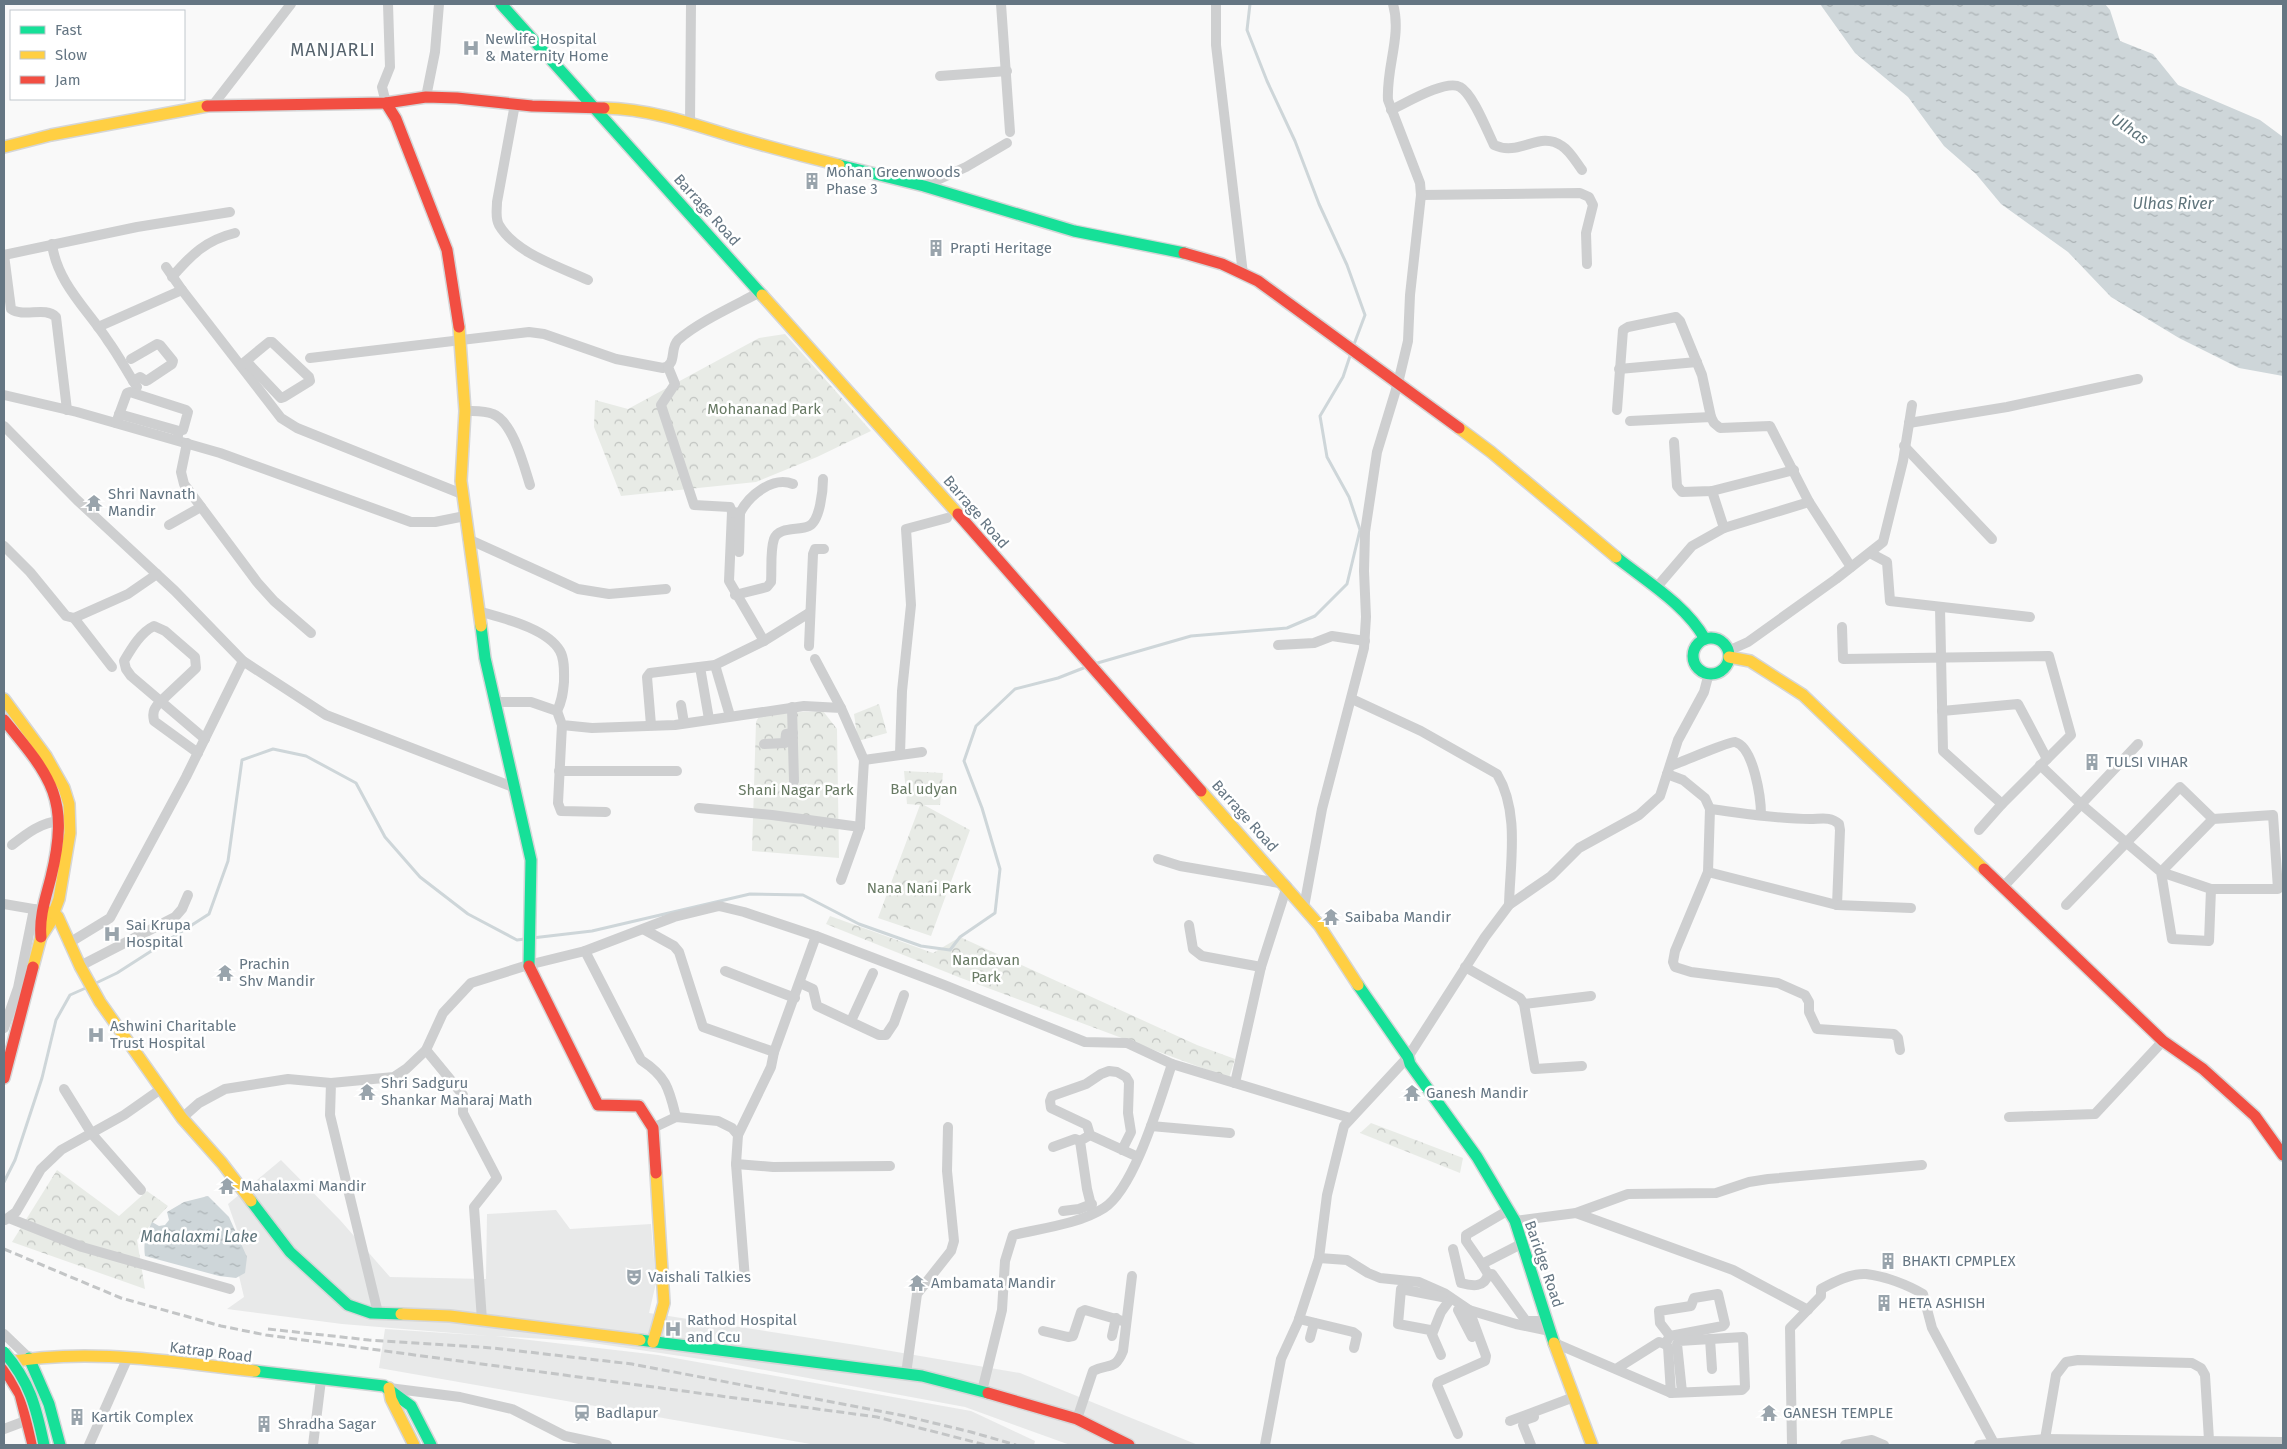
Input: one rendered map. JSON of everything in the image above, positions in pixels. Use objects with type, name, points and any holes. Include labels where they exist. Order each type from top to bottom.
[{"type":"street","points":[[213,106],[291,4]]},
{"type":"street","points":[[388,4],[390,67],[382,87],[386,103],[396,119],[447,250],[461,340],[466,411],[461,481],[462,494],[485,658],[531,860],[528,959],[598,1105],[639,1106],[653,1128],[664,1303],[653,1342]]},
{"type":"street","points":[[426,97],[435,52],[439,4]]},
{"type":"street","name":"Barrage Road","points":[[501,4],[760,292],[1286,885],[1319,925],[1333,949],[1408,1057]]},
{"type":"street","points":[[690,123],[691,4]]},
{"type":"street","points":[[1001,4],[1010,132]]},
{"type":"street","points":[[1216,4],[1216,46],[1243,274]]},
{"type":"street","points":[[1304,907],[1322,809],[1352,699],[1365,641],[1365,532],[1377,452],[1398,383],[1408,341],[1410,296],[1421,195],[1420,183],[1388,100],[1387,86],[1395,44],[1396,14],[1393,4]]},
{"type":"street","points":[[940,76],[1007,71]]},
{"type":"street","points":[[1391,110],[1449,84],[1460,86],[1468,94],[1494,144],[1510,150],[1542,141],[1555,142],[1564,146],[1582,170]]},
{"type":"street","points":[[4,147],[51,135],[213,106],[386,103],[426,97],[515,104],[624,108],[656,113],[786,152],[924,186],[1074,231],[1164,248],[1222,264],[1258,280],[1491,452],[1604,548],[1656,588],[1698,625],[1705,639]]},
{"type":"street","points":[[515,104],[497,202],[496,218],[499,225],[526,252],[588,280]]},
{"type":"street","points":[[924,186],[966,167],[1007,143]]},
{"type":"street","points":[[1421,195],[1580,192],[1589,197],[1593,205],[1586,233],[1587,264]]},
{"type":"street","points":[[67,410],[56,316],[51,313],[21,313],[11,309],[4,255],[136,227],[230,212]]},
{"type":"street","points":[[172,277],[192,254],[208,242],[235,234]]},
{"type":"street","points":[[52,244],[53,255],[64,282],[98,327],[135,384],[140,377],[148,380],[172,364],[173,361],[157,344],[131,359]]},
{"type":"street","points":[[166,268],[182,290],[244,363],[281,398],[284,398],[310,381],[309,377],[272,342],[269,342],[244,363]]},
{"type":"street","points":[[98,327],[182,290]]},
{"type":"street","points":[[668,367],[673,358],[674,346],[677,341],[690,331],[760,292]]},
{"type":"street","points":[[1617,410],[1623,330],[1628,326],[1670,316],[1676,317],[1680,321],[1697,362],[1714,423],[1720,428],[1770,426],[1809,502],[1851,567]]},
{"type":"street","points":[[310,358],[529,332],[544,334],[616,359],[657,368],[668,367]]},
{"type":"street","points":[[1619,369],[1697,362]]},
{"type":"street","points":[[244,363],[281,418],[297,428],[462,494]]},
{"type":"street","points":[[668,367],[675,384],[661,405],[694,504],[734,511],[772,484],[785,481],[794,484]]},
{"type":"street","points":[[1909,423],[2007,407],[2138,379]]},
{"type":"street","points":[[118,419],[127,393],[130,392],[188,412],[181,438],[181,478],[201,508],[257,582],[274,602],[311,633]]},
{"type":"street","points":[[4,395],[149,427],[411,522],[429,523],[465,516]]},
{"type":"street","points":[[1912,406],[1903,460],[1883,542],[1748,642],[1728,654],[1723,668],[1718,672],[1709,673],[1700,670],[1694,660],[1695,649],[1698,644],[1705,639],[1715,638],[1720,641],[1728,654],[1750,662],[1802,695],[2163,1041],[2203,1069],[2255,1116],[2283,1155]]},
{"type":"street","points":[[466,411],[482,411],[499,417],[518,448],[530,485]]},
{"type":"street","points":[[1630,421],[1711,416]]},
{"type":"street","points":[[4,426],[157,574],[243,661],[326,715],[514,787]]},
{"type":"street","points":[[1674,442],[1676,486],[1682,492],[1712,491],[1794,470]]},
{"type":"street","points":[[1904,446],[1992,539]]},
{"type":"street","points":[[735,595],[767,587],[771,582],[774,539],[779,533],[810,526],[815,520],[823,494],[823,479]]},
{"type":"street","points":[[1712,491],[1724,528]]},
{"type":"street","points":[[1656,588],[1692,546],[1724,528],[1809,502]]},
{"type":"street","points":[[169,525],[201,508]]},
{"type":"street","points":[[734,511],[739,552]]},
{"type":"street","points":[[734,511],[729,581],[735,595],[764,641]]},
{"type":"street","points":[[900,754],[902,684],[911,605],[906,529],[946,518]]},
{"type":"street","points":[[468,539],[578,589],[609,594],[666,589]]},
{"type":"street","points":[[4,546],[30,572],[66,616],[74,618],[128,594],[157,574]]},
{"type":"street","points":[[809,646],[813,554],[815,549],[824,549]]},
{"type":"street","points":[[1870,553],[1887,562],[1890,601],[2030,617]]},
{"type":"street","points":[[1940,607],[1943,751],[2002,804]]},
{"type":"street","points":[[478,611],[535,631],[550,641],[561,652],[564,672],[562,702],[558,712],[562,725],[558,803],[561,811],[606,812]]},
{"type":"street","points":[[651,725],[647,678],[650,673],[715,664],[764,641],[809,613]]},
{"type":"street","points":[[74,618],[112,667]]},
{"type":"street","points":[[198,753],[154,721],[152,714],[160,701],[196,668],[197,662],[195,657],[165,631],[154,626],[149,628],[124,660],[126,670],[131,676],[160,701],[205,739]]},
{"type":"street","points":[[1842,627],[1843,659],[2049,656],[2071,736],[2043,762],[1979,830]]},
{"type":"street","points":[[1278,645],[1314,643],[1332,636],[1365,641]]},
{"type":"street","points":[[815,659],[841,708],[864,760],[860,827],[841,880]]},
{"type":"street","points":[[69,943],[110,918],[198,753],[243,661]]},
{"type":"street","points":[[715,664],[730,716]]},
{"type":"street","points":[[700,666],[710,719]]},
{"type":"street","points":[[1265,1445],[1281,1359],[1299,1319],[1319,1258],[1327,1195],[1344,1126],[1408,1057],[1465,967],[1509,905],[1551,876],[1579,848],[1639,815],[1660,796],[1678,740],[1704,692],[1709,673]]},
{"type":"street","points":[[4,699],[51,765],[69,800],[71,820],[60,894],[43,911],[4,1028]]},
{"type":"street","points":[[1352,699],[1422,732],[1497,774],[1504,785],[1512,820],[1509,905]]},
{"type":"street","points":[[496,702],[530,702],[558,712]]},
{"type":"street","points":[[1942,711],[2018,704],[2043,762],[2082,805],[2160,872],[2211,889],[2278,889],[2280,859],[2273,815],[2213,819],[2160,872]]},
{"type":"street","points":[[681,705],[684,723]]},
{"type":"street","points":[[562,725],[592,728],[684,723],[792,707],[841,708]]},
{"type":"street","points":[[792,707],[794,781]]},
{"type":"street","points":[[4,720],[45,775],[56,801],[60,821],[54,865],[40,921],[42,938],[4,1078]]},
{"type":"street","points":[[764,744],[785,743],[786,734],[793,733]]},
{"type":"street","points":[[1668,770],[1727,742],[1735,742],[1740,745],[1748,756],[1757,780],[1761,802],[1760,816]]},
{"type":"street","points":[[2003,887],[2138,744]]},
{"type":"street","points":[[864,760],[922,752]]},
{"type":"street","points":[[1668,770],[1705,798],[1710,809],[1708,872],[1675,951],[1673,962],[1675,968],[1691,972],[1778,983],[1805,995],[1809,1002],[1809,1012],[1816,1029],[1894,1034],[1898,1038],[1900,1050]]},
{"type":"street","points":[[559,771],[677,771]]},
{"type":"street","points":[[2066,904],[2180,787],[2213,819]]},
{"type":"street","points":[[699,808],[772,815],[860,827]]},
{"type":"street","points":[[1710,809],[1776,818],[1826,818],[1835,820],[1839,824],[1837,905]]},
{"type":"street","points":[[12,845],[27,833],[47,823],[60,821]]},
{"type":"street","points":[[1158,860],[1180,866],[1286,885],[1261,967],[1235,1083]]},
{"type":"street","points":[[1708,872],[1837,905],[1911,908]]},
{"type":"street","points":[[2160,872],[2172,939],[2209,940],[2211,889]]},
{"type":"street","points":[[82,968],[175,917],[182,909],[188,895]]},
{"type":"street","points":[[4,897],[8,905],[43,911],[58,917],[69,943],[100,1002],[182,1118],[222,1163],[290,1252],[348,1305],[371,1313],[482,1320],[922,1376],[982,1391],[1077,1419],[1129,1445]]},
{"type":"street","points":[[182,1118],[198,1103],[224,1089],[288,1079],[330,1083],[394,1077],[406,1069],[426,1050],[444,1013],[470,983],[528,959],[585,951],[645,930],[674,917],[719,906],[754,915],[816,936],[1085,1042],[1127,1043],[1172,1064],[1350,1118]]},
{"type":"street","points":[[1189,925],[1193,950],[1202,956],[1261,967]]},
{"type":"street","points":[[645,930],[674,946],[679,952],[703,1026],[774,1052]]},
{"type":"street","points":[[745,1279],[736,1164],[738,1135],[771,1067],[774,1052],[816,936]]},
{"type":"street","points":[[585,951],[641,1060],[657,1071],[668,1086],[676,1117]]},
{"type":"street","points":[[1465,967],[1515,994],[1524,1004],[1535,1069],[1582,1066]]},
{"type":"street","points":[[725,971],[794,998]]},
{"type":"street","points":[[851,1021],[873,973]]},
{"type":"street","points":[[800,983],[813,988],[817,1006],[878,1035],[886,1035],[894,1023],[904,995]]},
{"type":"street","points":[[1524,1004],[1591,996]]},
{"type":"street","points":[[2009,1118],[2095,1114],[2163,1041]]},
{"type":"street","points":[[426,1050],[463,1095],[463,1113],[496,1178],[474,1207],[482,1320]]},
{"type":"street","name":"Baridge Road","points":[[1408,1057],[1410,1064],[1461,1132],[1488,1174],[1514,1221],[1523,1243],[1549,1326],[1557,1344],[1589,1444]]},
{"type":"street","points":[[1093,1201],[1105,1207],[1121,1190],[1144,1146],[1172,1064]]},
{"type":"street","points":[[1122,1150],[1131,1132],[1128,1113],[1129,1082],[1126,1078],[1117,1072],[1101,1074],[1086,1084],[1052,1096],[1050,1101],[1051,1108],[1087,1125],[1090,1135],[1122,1150],[1138,1156]]},
{"type":"street","points":[[330,1083],[330,1115],[378,1313]]},
{"type":"street","points":[[64,1089],[92,1134],[141,1190]]},
{"type":"street","points":[[6,1219],[16,1212],[41,1169],[61,1150],[92,1134],[161,1089]]},
{"type":"street","points":[[653,1128],[676,1117],[718,1121],[732,1128],[738,1135]]},
{"type":"street","points":[[906,1374],[917,1294],[951,1251],[954,1241],[948,1171],[948,1126]]},
{"type":"street","points":[[1151,1126],[1230,1133]]},
{"type":"street","points":[[1053,1147],[1075,1139],[1080,1141],[1090,1135]]},
{"type":"street","points":[[1080,1141],[1093,1201]]},
{"type":"street","points":[[736,1164],[773,1167],[890,1166]]},
{"type":"street","points":[[1514,1221],[1576,1213],[1628,1194],[1716,1193],[1749,1182],[1768,1179],[1922,1165]]},
{"type":"street","points":[[1063,1211],[1079,1209],[1093,1201]]},
{"type":"street","points":[[982,1391],[1002,1310],[1005,1261],[1013,1235],[1076,1220],[1093,1201]]},
{"type":"street","points":[[1507,1211],[1466,1235],[1466,1240],[1488,1274],[1492,1274],[1526,1321],[1549,1326]]},
{"type":"street","points":[[1576,1213],[1733,1270],[1808,1310]]},
{"type":"street","points":[[6,1219],[82,1247],[230,1289]]},
{"type":"street","points":[[1482,1264],[1523,1243]]},
{"type":"street","points":[[1453,1249],[1461,1283],[1474,1286],[1480,1285],[1488,1278],[1488,1274]]},
{"type":"street","points":[[1319,1258],[1347,1260],[1368,1274],[1438,1296],[1450,1301],[1463,1310],[1516,1324],[1549,1326]]},
{"type":"street","points":[[1792,1445],[1790,1328],[1821,1296],[1821,1289],[1843,1278],[1866,1274],[1914,1289],[1923,1294],[1932,1328],[1995,1445]]},
{"type":"street","points":[[1077,1419],[1093,1371],[1110,1367],[1119,1361],[1123,1351],[1132,1276]]},
{"type":"street","points":[[1433,1332],[1398,1324],[1399,1290],[1403,1285],[1419,1282],[1444,1293],[1463,1310],[1486,1356],[1485,1361],[1438,1382],[1437,1385],[1458,1434]]},
{"type":"street","points":[[1616,1370],[1659,1342],[1667,1340],[1723,1326],[1725,1324],[1718,1294],[1694,1298],[1691,1306],[1659,1311],[1660,1323],[1667,1340],[1671,1393]]},
{"type":"street","points":[[1441,1355],[1433,1332],[1441,1312],[1450,1301]]},
{"type":"street","points":[[1043,1331],[1068,1337],[1073,1336],[1081,1312],[1085,1310],[1126,1322]]},
{"type":"street","points":[[1463,1310],[1472,1337]]},
{"type":"street","points":[[1112,1336],[1116,1318]]},
{"type":"street","points":[[1299,1319],[1353,1332],[1357,1335],[1354,1348]]},
{"type":"street","points":[[1310,1338],[1314,1323]]},
{"type":"street","points":[[4,1334],[29,1358],[49,1404],[60,1445]]},
{"type":"street","points":[[1557,1344],[1671,1393],[1742,1390],[1745,1387],[1743,1337],[1680,1341],[1677,1344],[1682,1392]]},
{"type":"street","points":[[1710,1339],[1712,1369]]},
{"type":"street","points":[[4,1352],[20,1369],[32,1392],[44,1445]]},
{"type":"street","points":[[89,1445],[128,1357]]},
{"type":"street","name":"Katrap Road","points":[[4,1363],[29,1358],[128,1357],[389,1388]]},
{"type":"street","points":[[2045,1440],[2056,1375],[2066,1362],[2078,1360],[2192,1363],[2201,1368],[2205,1375],[2209,1440]]},
{"type":"street","points":[[4,1368],[12,1377],[28,1420],[33,1445]]},
{"type":"street","points":[[313,1445],[321,1380]]},
{"type":"street","points":[[389,1388],[391,1399],[414,1445]]},
{"type":"street","points":[[389,1388],[411,1406],[431,1445]]},
{"type":"street","points":[[389,1388],[460,1397],[512,1409],[565,1436],[607,1445]]},
{"type":"street","points":[[1510,1421],[1574,1397]]},
{"type":"street","points":[[1531,1445],[1523,1425],[1524,1420],[1560,1408]]},
{"type":"street","points":[[4,1429],[28,1420]]},
{"type":"street","points":[[1845,1445],[1872,1440],[1884,1445]]},
{"type":"street","points":[[1979,1445],[2045,1440],[2102,1443],[2209,1440],[2283,1442]]},
{"type":"shaded area","points":[[281,1160],[340,1220],[390,1277],[486,1279],[487,1214],[556,1210],[570,1229],[651,1224],[656,1283],[649,1313],[1020,1373],[1198,1445],[1070,1445],[965,1407],[721,1362],[579,1341],[495,1336],[658,1355],[971,1411],[1035,1441],[1034,1445],[816,1445],[379,1368],[385,1329],[490,1336],[342,1324],[227,1309],[244,1297],[239,1276],[242,1244],[228,1204]]},
{"type":"green space","name":"Mohananad Park","points":[[785,334],[871,431],[817,457],[756,482],[621,496],[594,427],[595,400],[628,409],[759,338]]},
{"type":"green space","points":[[879,704],[887,733],[858,741],[854,714]]},
{"type":"green space","name":"Shani Nagar Park","points":[[823,711],[837,729],[839,858],[752,851],[756,722],[760,714]]},
{"type":"green space","name":"Nana Nani Park","points":[[904,771],[943,773],[940,805],[924,805],[970,830],[931,936],[878,918],[920,805],[907,804]]},
{"type":"green space","name":"Nandavan Park","points":[[830,916],[933,953],[960,937],[1197,1045],[1235,1059],[1229,1078],[961,978],[826,924]]},
{"type":"green space","points":[[1371,1123],[1463,1158],[1460,1173],[1360,1133]]},
{"type":"green space","points":[[57,1170],[119,1216],[147,1191],[168,1206],[137,1240],[145,1289],[12,1242]]},
{"type":"water","name":"Ulhas River","points":[[1820,4],[2105,4],[2110,10],[2120,41],[2153,54],[2178,85],[2260,120],[2283,137],[2283,376],[2239,368],[2179,338],[2111,297],[2068,252],[2001,204],[1976,174],[1944,146],[1908,97],[1855,53]]},
{"type":"water","name":"Mahalaxmi Lake","points":[[208,1196],[229,1217],[247,1257],[245,1273],[236,1278],[219,1276],[145,1256],[144,1247],[152,1222],[159,1226],[165,1225],[169,1220],[167,1212],[184,1202]]},
{"type":"waterway","points":[[1250,4],[1247,30],[1267,81],[1295,141],[1319,204],[1347,265],[1365,315],[1353,347]]},
{"type":"waterway","points":[[1094,664],[1191,636],[1287,628],[1315,616],[1347,584],[1360,530],[1349,497],[1327,457],[1320,416],[1343,377],[1351,353]]},
{"type":"waterway","points":[[532,938],[592,931],[750,894],[803,895],[859,924],[921,946],[950,950],[960,937],[995,913],[1000,869],[982,808],[964,761],[976,726],[1015,689],[1058,678],[1086,667]]},
{"type":"waterway","points":[[94,984],[117,973],[209,914],[228,861],[242,760],[273,749],[306,756],[356,783],[385,837],[420,877],[468,914],[517,940],[525,939]]},
{"type":"waterway","points":[[4,1182],[15,1160],[42,1078],[56,1020],[70,995],[88,987]]},
{"type":"railway","points":[[4,1249],[121,1298],[221,1326],[266,1335],[877,1417],[986,1445]]},
{"type":"railway","points":[[268,1329],[369,1340],[493,1348],[632,1364],[905,1416],[1016,1445]]},
{"type":"traffic: fast","points":[[501,4],[762,295]]},
{"type":"traffic: fast","points":[[839,165],[924,186],[1074,231],[1184,253]]},
{"type":"traffic: fast","points":[[1616,557],[1676,604],[1705,639]]},
{"type":"traffic: fast","points":[[481,626],[485,658],[531,860],[529,966]]},
{"type":"traffic: fast","points":[[1711,638],[1723,644],[1729,656],[1723,668],[1711,674],[1699,668],[1693,656],[1699,644],[1711,638]]},
{"type":"traffic: fast","points":[[1358,985],[1408,1057],[1410,1064],[1477,1157],[1515,1221],[1554,1343]]},
{"type":"traffic: fast","points":[[251,1201],[290,1252],[348,1305],[371,1313],[401,1314]]},
{"type":"traffic: fast","points":[[640,1340],[922,1376],[988,1393]]},
{"type":"traffic: fast","points":[[4,1352],[20,1374],[31,1395],[44,1445]]},
{"type":"traffic: fast","points":[[29,1358],[49,1404],[60,1445]]},
{"type":"traffic: fast","points":[[255,1371],[384,1386],[411,1406],[431,1445]]},
{"type":"traffic: slow","points":[[4,147],[51,135],[207,106]]},
{"type":"traffic: slow","points":[[604,108],[636,111],[667,117],[839,165]]},
{"type":"traffic: slow","points":[[762,295],[958,514]]},
{"type":"traffic: slow","points":[[459,327],[465,411],[461,481],[481,626]]},
{"type":"traffic: slow","points":[[1459,428],[1491,452],[1616,557]]},
{"type":"traffic: slow","points":[[1729,657],[1750,661],[1803,695],[1984,869]]},
{"type":"traffic: slow","points":[[4,699],[46,756],[64,788],[69,804],[70,833],[59,899],[50,923],[41,937],[33,967]]},
{"type":"traffic: slow","points":[[1201,791],[1319,925],[1358,985]]},
{"type":"traffic: slow","points":[[43,911],[54,913],[58,917],[80,966],[100,1002],[182,1118],[222,1163],[251,1201]]},
{"type":"traffic: slow","points":[[653,1342],[664,1303],[656,1173]]},
{"type":"traffic: slow","points":[[401,1314],[450,1316],[640,1340]]},
{"type":"traffic: slow","points":[[1554,1343],[1592,1445]]},
{"type":"traffic: slow","points":[[4,1363],[35,1358],[98,1356],[161,1360],[255,1371]]},
{"type":"traffic: slow","points":[[389,1388],[391,1399],[414,1445]]},
{"type":"traffic: jam","points":[[207,106],[386,103],[426,97],[457,98],[532,106],[604,108]]},
{"type":"traffic: jam","points":[[386,103],[396,119],[447,250],[459,327]]},
{"type":"traffic: jam","points":[[1184,253],[1222,264],[1258,281],[1459,428]]},
{"type":"traffic: jam","points":[[958,514],[1201,791]]},
{"type":"traffic: jam","points":[[4,720],[21,740],[45,775],[53,791],[57,808],[56,850],[42,914],[41,937]]},
{"type":"traffic: jam","points":[[1984,869],[2163,1041],[2203,1069],[2255,1116],[2283,1155]]},
{"type":"traffic: jam","points":[[529,966],[598,1105],[639,1106],[653,1128],[656,1173]]},
{"type":"traffic: jam","points":[[4,1078],[33,967]]},
{"type":"traffic: jam","points":[[4,1368],[20,1394],[33,1445]]},
{"type":"traffic: jam","points":[[988,1393],[1077,1419],[1129,1445]]},
{"type":"place","name":"Newlife Hospital & Maternity Home","points":[[471,48]]},
{"type":"place","name":"Mohan Greenwoods Phase 3","points":[[812,181]]},
{"type":"place","name":"Prapti Heritage","points":[[936,248]]},
{"type":"place","name":"Shri Navnath Mandir","points":[[94,503]]},
{"type":"place","name":"TULSI VIHAR","points":[[2092,762]]},
{"type":"place","name":"Saibaba Mandir","points":[[1331,917]]},
{"type":"place","name":"Sai Krupa Hospital","points":[[112,934]]},
{"type":"place","name":"Prachin Shv Mandir","points":[[225,973]]},
{"type":"place","name":"Ashwini Charitable Trust Hospital","points":[[96,1035]]},
{"type":"place","name":"Shri Sadguru Shankar Maharaj Math","points":[[367,1092]]},
{"type":"place","name":"Ganesh Mandir","points":[[1412,1093]]},
{"type":"place","name":"Mahalaxmi Mandir","points":[[227,1186]]},
{"type":"place","name":"BHAKTI CPMPLEX","points":[[1888,1261]]},
{"type":"place","name":"Vaishali Talkies","points":[[634,1277]]},
{"type":"place","name":"Ambamata Mandir","points":[[917,1283]]},
{"type":"place","name":"HETA ASHISH","points":[[1884,1303]]},
{"type":"place","name":"Rathod Hospital and Ccu","points":[[673,1329]]},
{"type":"place","name":"Badlapur","points":[[582,1413]]},
{"type":"place","name":"GANESH TEMPLE","points":[[1769,1413]]},
{"type":"place","name":"Kartik Complex","points":[[77,1417]]},
{"type":"place","name":"Shradha Sagar","points":[[264,1424]]},
{"type":"district","name":"MANJARLI","points":[[333,50]]},
{"type":"water label","name":"Ulhas","points":[[2130,129]]},
{"type":"park label","name":"Bal udyan","points":[[924,789]]}]
